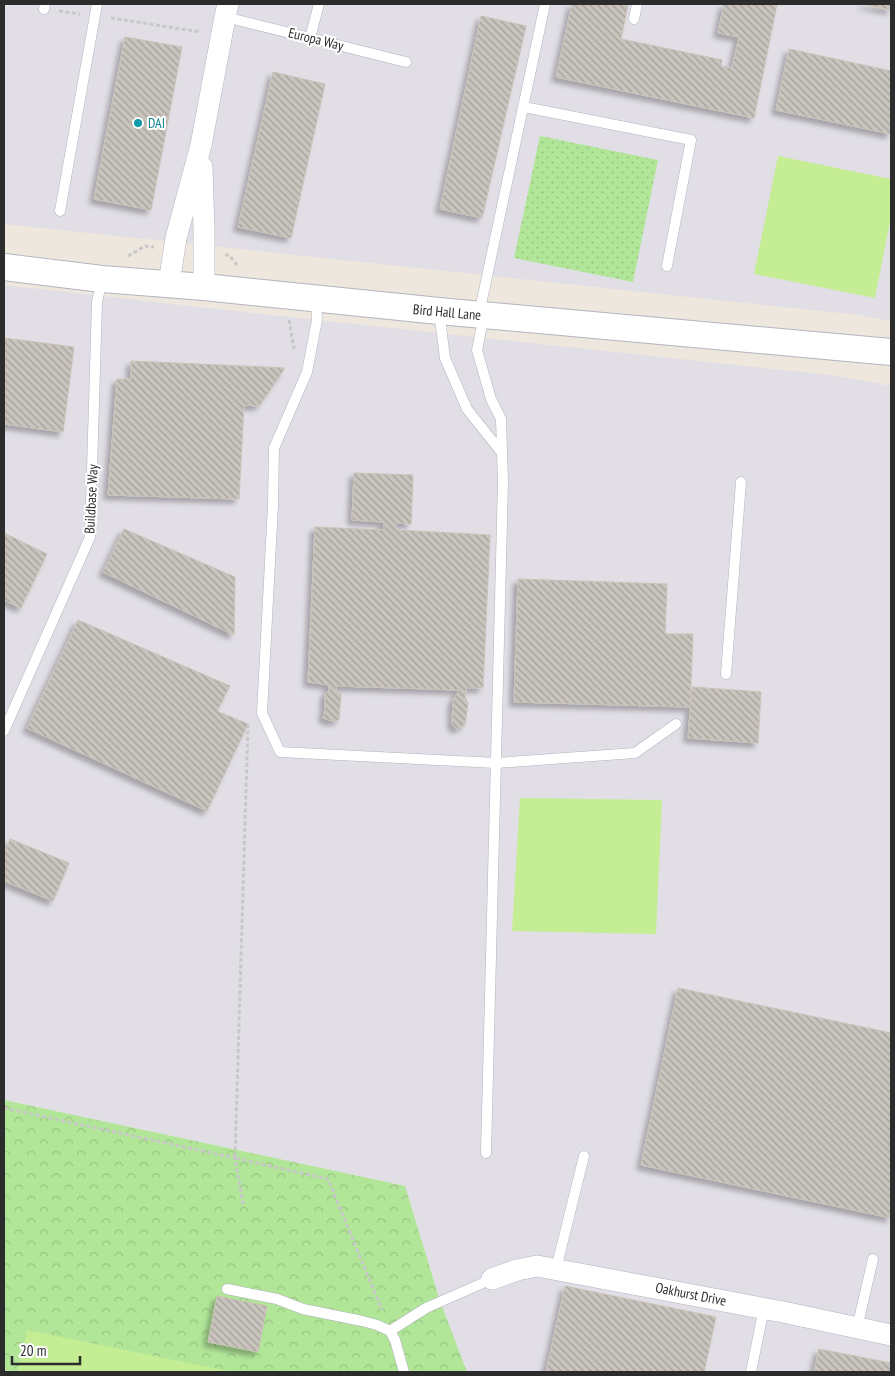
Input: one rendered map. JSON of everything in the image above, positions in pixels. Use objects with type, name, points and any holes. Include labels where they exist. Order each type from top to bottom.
[{"type":"street","name":"Europa Way","points":[[169,284],[176,238],[201,144],[227,10]]},
{"type":"street","name":"Europa Way","points":[[201,144],[204,287]]},
{"type":"street","name":"Bird Hall Lane","points":[[4,267],[102,279],[891,352]]},
{"type":"street","name":"Oakhurst Drive","points":[[492,1279],[517,1270],[537,1266],[764,1308],[891,1336]]},
{"type":"lane","points":[[60,211],[97,4]]},
{"type":"lane","points":[[310,38],[319,4]]},
{"type":"lane","points":[[486,1153],[503,482],[501,419],[491,398],[477,350],[481,315],[545,4]]},
{"type":"lane","points":[[634,19],[637,4]]},
{"type":"lane","name":"Europa Way","points":[[227,10],[310,38],[406,62]]},
{"type":"lane","points":[[524,107],[691,140],[667,266]]},
{"type":"lane","name":"Buildbase Way","points":[[4,730],[90,537],[97,302],[102,279]]},
{"type":"lane","points":[[316,299],[317,320],[307,372],[274,448],[273,505],[262,713],[280,752],[496,763],[635,754],[676,724]]},
{"type":"lane","points":[[438,311],[445,358],[467,409],[502,452]]},
{"type":"lane","points":[[726,674],[741,482]]},
{"type":"lane","points":[[556,1269],[584,1156]]},
{"type":"lane","points":[[857,1328],[873,1259]]},
{"type":"lane","points":[[390,1331],[426,1308],[492,1279]]},
{"type":"lane","points":[[227,1289],[277,1298],[303,1309],[369,1323],[390,1331],[395,1340],[404,1372]]},
{"type":"lane","points":[[751,1372],[764,1308]]},
{"type":"path","points":[[166,26],[192,30]]},
{"type":"path","points":[[285,296],[294,350]]},
{"type":"path","points":[[243,1204],[235,1158],[248,715]]},
{"type":"path","points":[[4,1108],[328,1179],[390,1331]]},
{"type":"shaded area","points":[[4,4],[891,4],[891,321],[859,315],[4,224]]},
{"type":"shaded area","points":[[4,285],[839,376],[891,386],[891,1372],[467,1372],[440,1301],[405,1186],[4,1100]]},
{"type":"green space","points":[[540,136],[658,160],[633,282],[514,258]]},
{"type":"green space","points":[[778,156],[891,179],[891,217],[875,298],[754,274]]},
{"type":"green space","points":[[520,798],[662,800],[656,934],[512,931]]},
{"type":"green space","points":[[4,1100],[405,1186],[440,1301],[467,1372],[4,1372]]},
{"type":"green space","points":[[27,1330],[233,1372],[18,1372]]},
{"type":"building","points":[[572,4],[628,4],[621,39],[722,60],[721,66],[732,68],[739,37],[718,33],[724,4],[777,4],[754,118],[556,77]]},
{"type":"building","points":[[862,4],[891,4],[891,10]]},
{"type":"building","points":[[481,16],[526,26],[482,218],[440,209]]},
{"type":"building","name":"DAI","points":[[125,37],[182,47],[151,210],[94,199]]},
{"type":"building","points":[[789,49],[891,71],[891,134],[776,110]]},
{"type":"building","points":[[273,72],[325,84],[291,238],[238,227]]},
{"type":"building","points":[[4,338],[74,347],[63,432],[4,424]]},
{"type":"building","points":[[131,361],[285,368],[259,406],[244,405],[239,499],[108,495],[117,379],[131,379]]},
{"type":"building","points":[[354,473],[413,475],[411,524],[396,523],[396,530],[490,535],[483,688],[466,688],[465,697],[468,703],[465,725],[456,729],[452,724],[453,700],[459,690],[336,686],[336,690],[341,694],[339,720],[332,721],[323,718],[325,693],[329,691],[329,685],[308,682],[315,527],[384,530],[384,522],[352,520]]},
{"type":"building","points":[[124,529],[235,577],[234,635],[103,572]]},
{"type":"building","points":[[4,533],[47,554],[21,608],[4,600]]},
{"type":"building","points":[[518,579],[667,584],[665,634],[693,634],[690,707],[514,702]]},
{"type":"building","points":[[78,620],[230,686],[217,711],[248,724],[207,811],[27,728]]},
{"type":"building","points":[[692,687],[761,692],[758,743],[688,738]]},
{"type":"building","points":[[10,839],[69,863],[53,901],[4,881],[4,854]]},
{"type":"building","points":[[678,988],[891,1033],[891,1218],[641,1165]]},
{"type":"building","points":[[565,1286],[716,1317],[704,1372],[546,1372]]},
{"type":"building","points":[[217,1296],[267,1306],[258,1352],[208,1342]]},
{"type":"building","points":[[819,1349],[891,1363],[891,1372],[814,1372]]},
{"type":"place","name":"DAI","points":[[138,123]]}]
